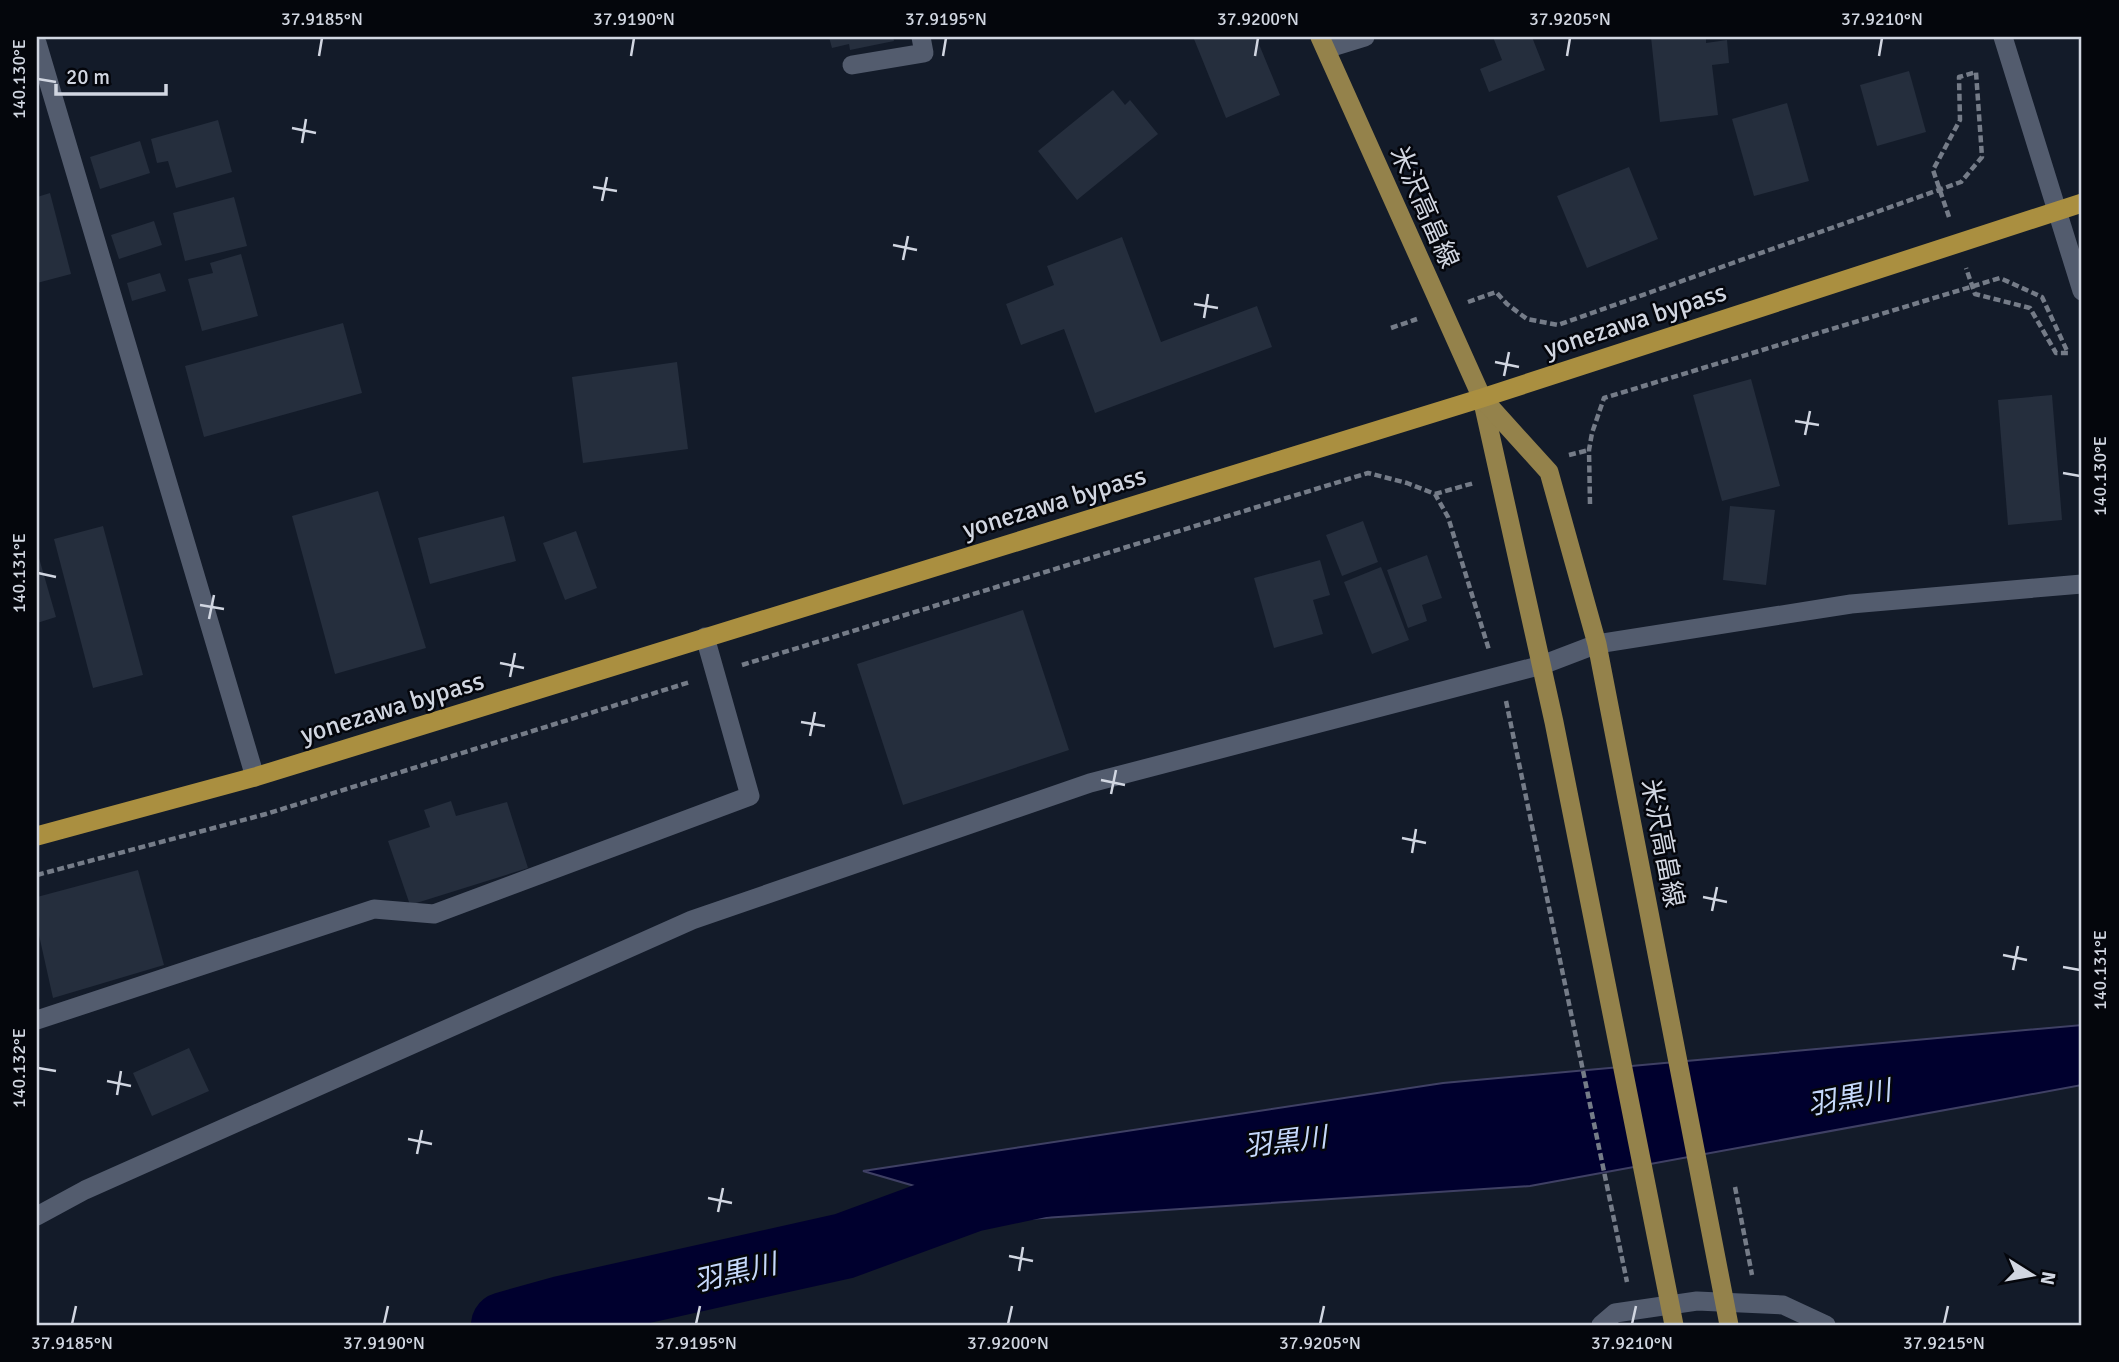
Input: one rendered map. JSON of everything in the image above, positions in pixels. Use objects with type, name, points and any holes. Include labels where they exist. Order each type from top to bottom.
[{"type":"highway","name":"yonezawa bypass","points":[[37,836],[255,777],[1482,398],[2082,203]]},
{"type":"main road","name":"米沢高畠線","points":[[1323,43],[1482,398],[1555,722],[1674,1325]]},
{"type":"main road","name":"米沢高畠線","points":[[1482,398],[1549,472],[1597,644],[1729,1325]]},
{"type":"street","points":[[852,65],[924,53],[921,37]]},
{"type":"street","points":[[1323,43],[1365,37]]},
{"type":"street","points":[[2003,37],[2082,291]]},
{"type":"street","points":[[37,43],[255,777]]},
{"type":"street","points":[[37,1216],[98,1185],[692,920],[1090,783],[1498,678],[1597,644],[1851,604],[2082,584]]},
{"type":"street","points":[[37,1020],[374,909],[434,914],[750,796],[705,637]]},
{"type":"street","points":[[1601,1325],[1615,1313],[1697,1301],[1783,1305],[1826,1325]]},
{"type":"path","points":[[1496,292],[1527,319],[1558,324],[1961,183],[1982,157],[1976,72],[1959,77],[1960,120],[1933,170]]},
{"type":"path","points":[[1589,450],[1604,398],[2000,278],[2042,297],[2068,354],[2056,353],[2030,307],[1975,294]]},
{"type":"path","points":[[37,875],[266,814],[1368,472],[1435,494],[1448,517],[1509,713],[1627,1284]]},
{"type":"water","points":[[2082,1025],[2082,1085],[1530,1186],[1028,1219],[863,1171],[1443,1083]]},
{"type":"building","points":[[829,37],[893,37],[894,41],[850,50],[849,44],[832,48]]},
{"type":"building","points":[[1256,37],[1280,95],[1226,118],[1194,39]]},
{"type":"building","points":[[1493,37],[1532,37],[1545,70],[1489,92],[1480,69],[1502,60]]},
{"type":"building","points":[[1651,37],[1706,37],[1706,43],[1727,40],[1729,63],[1712,65],[1718,115],[1660,122]]},
{"type":"building","points":[[1909,71],[1926,132],[1877,146],[1860,85]]},
{"type":"building","points":[[1113,90],[1125,105],[1130,100],[1158,134],[1077,200],[1038,151]]},
{"type":"building","points":[[1787,103],[1809,181],[1754,196],[1732,119]]},
{"type":"building","points":[[218,120],[232,172],[176,188],[168,161],[157,163],[151,139]]},
{"type":"building","points":[[140,141],[150,173],[100,189],[90,157]]},
{"type":"building","points":[[1629,167],[1658,239],[1587,268],[1557,196]]},
{"type":"building","points":[[50,193],[71,274],[37,283],[37,197]]},
{"type":"building","points":[[234,197],[247,246],[185,261],[173,213]]},
{"type":"building","points":[[154,221],[162,245],[119,259],[111,235]]},
{"type":"building","points":[[1122,237],[1161,342],[1257,306],[1272,347],[1095,413],[1064,329],[1021,345],[1006,304],[1054,285],[1047,266]]},
{"type":"building","points":[[241,254],[258,316],[202,331],[188,279],[213,273],[210,263]]},
{"type":"building","points":[[160,273],[166,291],[132,301],[127,283]]},
{"type":"building","points":[[343,323],[362,393],[204,437],[185,366]]},
{"type":"building","points":[[677,362],[688,449],[583,463],[572,377]]},
{"type":"building","points":[[1751,379],[1780,486],[1722,501],[1693,395]]},
{"type":"building","points":[[2052,395],[2062,520],[2008,525],[1998,400]]},
{"type":"building","points":[[378,491],[426,648],[335,674],[292,516]]},
{"type":"building","points":[[1730,506],[1775,510],[1766,585],[1723,580]]},
{"type":"building","points":[[504,516],[516,561],[430,584],[418,538]]},
{"type":"building","points":[[1363,521],[1378,562],[1342,576],[1326,535]]},
{"type":"building","points":[[103,526],[143,675],[93,688],[54,539]]},
{"type":"building","points":[[576,531],[597,588],[565,600],[543,543]]},
{"type":"building","points":[[37,551],[56,617],[37,623]]},
{"type":"building","points":[[1427,555],[1442,598],[1422,605],[1427,621],[1408,628],[1387,570]]},
{"type":"building","points":[[1320,560],[1330,595],[1313,600],[1323,634],[1274,648],[1254,578]]},
{"type":"building","points":[[1381,567],[1409,640],[1372,654],[1344,582]]},
{"type":"building","points":[[1023,610],[1069,750],[903,805],[857,664]]},
{"type":"building","points":[[451,801],[456,816],[507,802],[528,868],[410,905],[388,841],[430,827],[424,810]]},
{"type":"building","points":[[138,870],[164,965],[53,998],[37,926],[37,897]]},
{"type":"building","points":[[189,1048],[209,1091],[152,1116],[133,1073]]},
{"type":"waterway","name":"羽黒川","points":[[504,1325],[561,1309],[844,1246],[972,1199],[1057,1181]]}]
